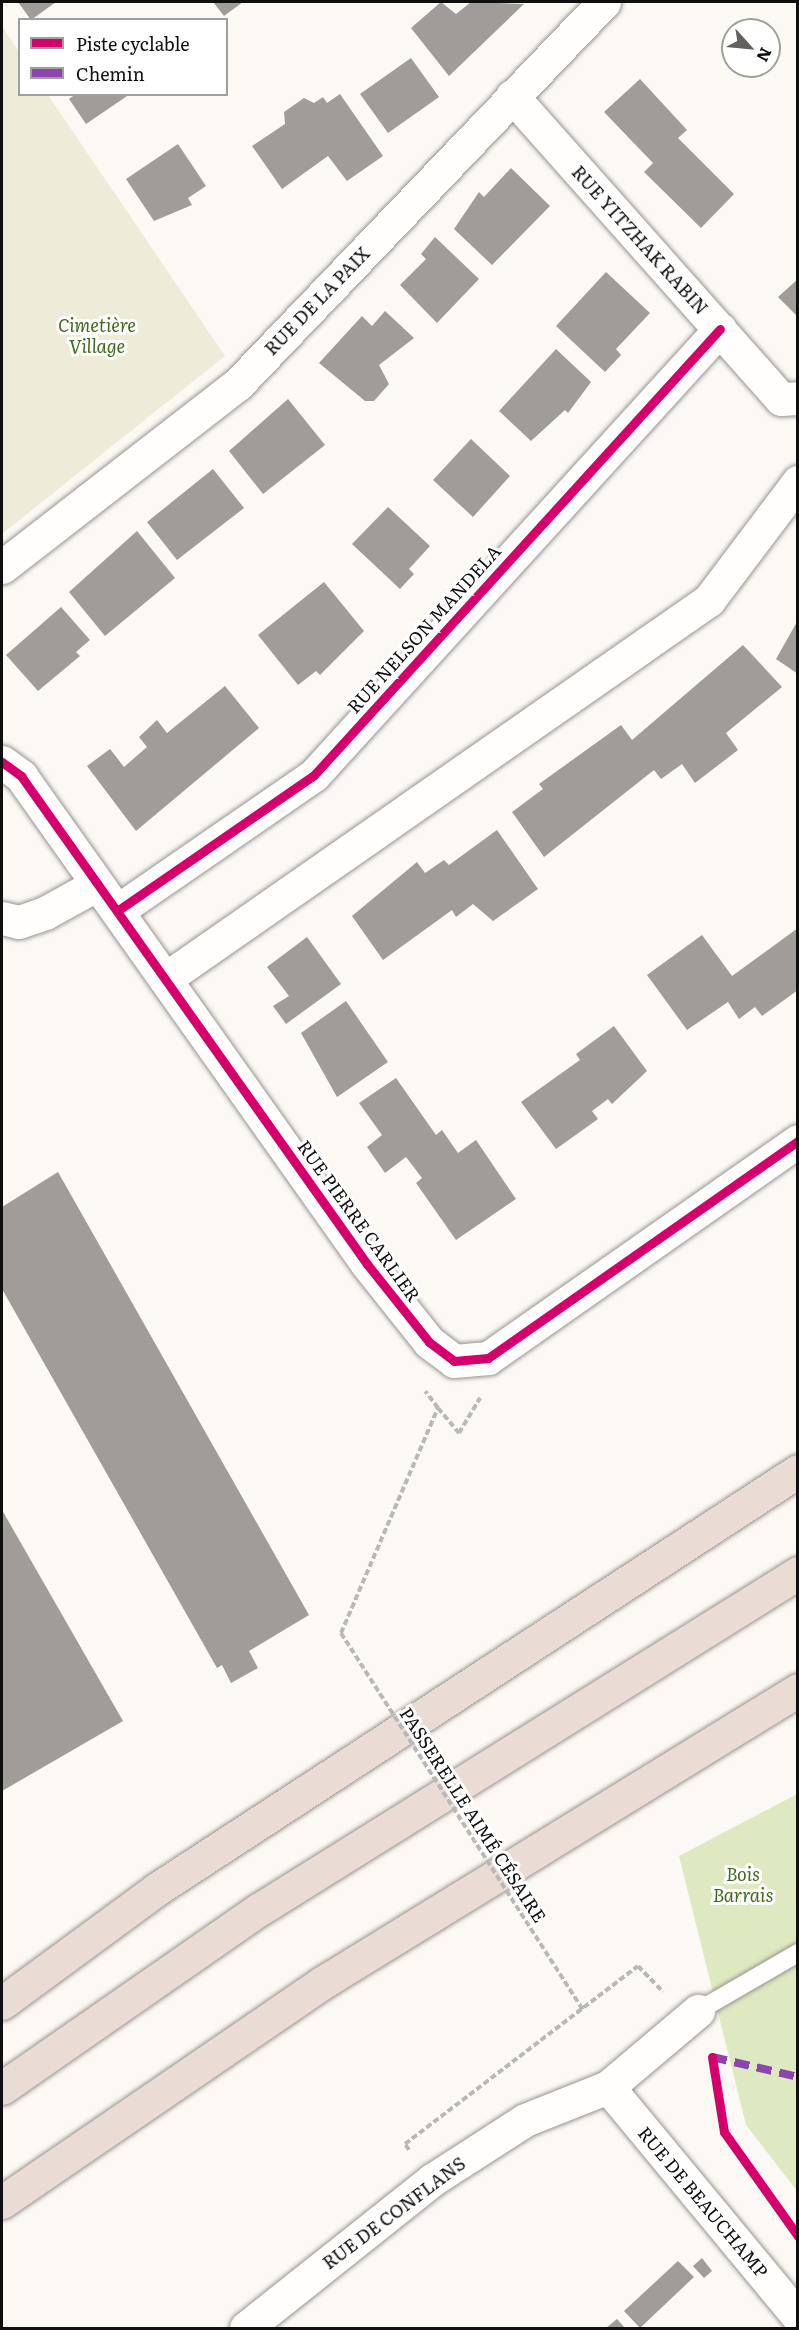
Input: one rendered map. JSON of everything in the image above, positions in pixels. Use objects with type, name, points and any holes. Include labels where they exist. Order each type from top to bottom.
[{"type":"highway","points":[[2,2003],[157,1889],[798,1471]]},
{"type":"highway","points":[[2,2088],[260,1909],[798,1573]]},
{"type":"highway","points":[[2,2202],[322,1983],[795,1692]]},
{"type":"street","name":"RUE DE LA PAIX","points":[[2,567],[238,384],[604,2]]},
{"type":"street","name":"RUE YITZHAK RABIN","points":[[512,96],[781,399],[798,398]]},
{"type":"street","name":"RUE NELSON MANDELA","points":[[117,911],[314,775],[720,329]]},
{"type":"street","points":[[165,979],[709,600],[798,482]]},
{"type":"street","name":"RUE PIERRE CARLIER","points":[[2,762],[21,776],[94,886],[117,911],[367,1264],[429,1342],[454,1361],[488,1358],[798,1141]]},
{"type":"street","points":[[2,918],[18,922],[45,913],[94,886]]},
{"type":"street","name":"RUE DE CONFLANS","points":[[246,2328],[432,2180],[525,2120],[608,2087],[698,2011]]},
{"type":"street","name":"RUE DE BEAUCHAMP","points":[[608,2087],[798,2317]]},
{"type":"lane","points":[[698,2011],[798,1953]]},
{"type":"path","points":[[417,1379],[459,1433]]},
{"type":"path","points":[[432,2180],[405,2144],[638,1966],[662,1991]]},
{"type":"green space","name":"Cimetière Village","points":[[2,26],[18,50],[18,96],[49,96],[225,356],[2,534]]},
{"type":"green space","name":"Bois Barrais","points":[[797,1794],[797,2191],[746,2125],[679,1856]]},
{"type":"building","points":[[18,2],[56,2],[34,18],[30,18]]},
{"type":"building","points":[[213,2],[243,2],[224,16]]},
{"type":"building","points":[[441,2],[456,14],[471,2],[524,4],[449,76],[411,28]]},
{"type":"building","points":[[411,58],[439,97],[388,133],[360,94]]},
{"type":"building","points":[[640,79],[687,130],[678,138],[734,194],[701,228],[644,172],[653,163],[604,112]]},
{"type":"building","points":[[340,94],[383,156],[347,181],[328,156],[282,189],[252,146],[285,124],[284,112],[304,98],[314,103],[323,97],[327,103]]},
{"type":"building","points":[[73,96],[127,96],[86,124],[69,99]]},
{"type":"building","points":[[178,144],[206,186],[188,198],[192,205],[154,221],[126,179]]},
{"type":"building","points":[[511,168],[550,206],[492,265],[454,229],[479,192],[484,197]]},
{"type":"building","points":[[435,237],[479,279],[437,323],[400,285],[426,259],[421,254]]},
{"type":"building","points":[[606,272],[650,313],[616,349],[621,355],[605,372],[556,326]]},
{"type":"building","points":[[798,279],[798,317],[778,297]]},
{"type":"building","points":[[385,311],[414,338],[379,365],[389,384],[374,401],[365,401],[319,363],[362,316],[372,326]]},
{"type":"building","points":[[556,349],[591,382],[568,413],[565,410],[531,441],[499,411]]},
{"type":"building","points":[[288,399],[325,445],[263,494],[229,451]]},
{"type":"building","points":[[471,439],[510,476],[473,517],[433,480]]},
{"type":"building","points":[[213,469],[244,508],[177,560],[147,522]]},
{"type":"building","points":[[388,507],[430,546],[409,569],[414,574],[400,589],[352,544]]},
{"type":"building","points":[[137,531],[175,578],[105,636],[69,592]]},
{"type":"building","points":[[324,582],[364,631],[320,675],[316,671],[298,685],[258,635]]},
{"type":"building","points":[[61,607],[90,640],[76,652],[80,656],[38,691],[6,655]]},
{"type":"building","points":[[798,620],[798,674],[776,659]]},
{"type":"building","points":[[743,645],[782,687],[726,733],[738,750],[695,783],[682,764],[661,779],[654,770],[544,857],[512,812],[543,789],[539,784],[621,725],[632,740]]},
{"type":"building","points":[[225,686],[259,728],[136,831],[87,766],[110,749],[124,767],[147,747],[139,737],[157,720],[167,733]]},
{"type":"building","points":[[497,830],[538,889],[493,921],[473,904],[456,917],[452,910],[383,960],[352,916],[417,862],[425,873],[444,860],[449,865]]},
{"type":"building","points":[[798,928],[798,990],[762,1016],[755,1007],[739,1019],[728,1002],[687,1030],[647,975],[702,935],[732,976]]},
{"type":"building","points":[[307,937],[341,984],[286,1024],[273,1006],[289,996],[267,967]]},
{"type":"building","points":[[346,1001],[388,1062],[337,1097],[301,1033]]},
{"type":"building","points":[[614,1026],[647,1071],[612,1104],[608,1099],[592,1111],[598,1119],[556,1149],[521,1102],[580,1060],[576,1054]]},
{"type":"building","points":[[396,1078],[436,1135],[442,1130],[458,1153],[476,1140],[516,1199],[456,1240],[416,1183],[422,1178],[406,1157],[385,1173],[367,1147],[382,1135],[359,1103]]},
{"type":"building","points":[[58,1172],[309,1615],[249,1651],[258,1668],[231,1683],[222,1665],[217,1668],[2,1289],[2,1207]]},
{"type":"building","points":[[2,1510],[123,1721],[2,1791]]},
{"type":"building","points":[[702,2258],[712,2271],[704,2278],[693,2266]]},
{"type":"building","points":[[678,2261],[694,2277],[640,2328],[624,2311]]},
{"type":"building","points":[[617,2319],[625,2328],[606,2328]]},
{"type":"marked path","points":[[712,2057],[798,2077]]},
{"type":"cycle path","points":[[117,911],[314,775],[720,329]]},
{"type":"cycle path","points":[[2,762],[21,776],[367,1264],[429,1342],[454,1361],[488,1358],[798,1141]]},
{"type":"cycle path","points":[[712,2057],[724,2132],[798,2236]]}]
